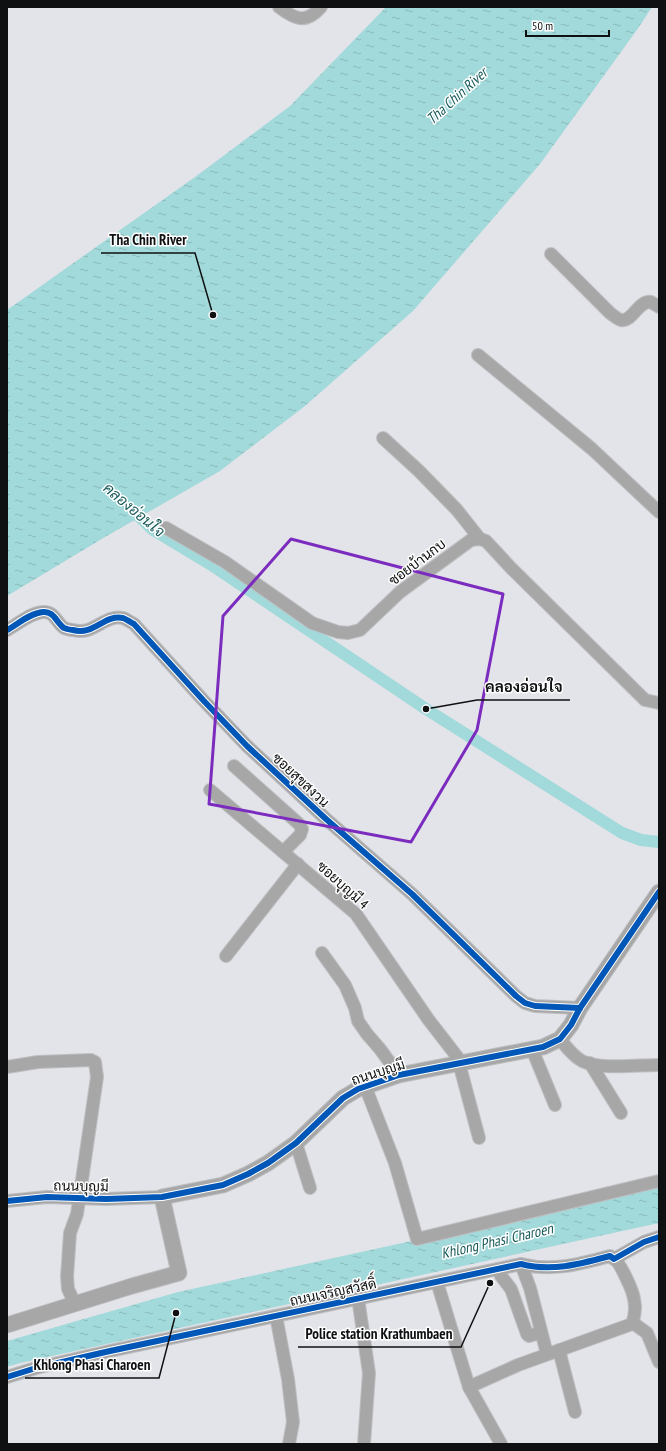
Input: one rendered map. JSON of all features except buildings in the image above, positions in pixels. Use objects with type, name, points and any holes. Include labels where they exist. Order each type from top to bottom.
[{"type":"street","points":[[279,7],[290,16],[300,18],[307,18],[311,16],[321,7]]},
{"type":"street","points":[[551,254],[610,313],[619,320],[624,320],[630,316],[644,303],[651,302],[659,307]]},
{"type":"street","points":[[478,355],[592,449],[659,512]]},
{"type":"street","points":[[383,438],[419,471],[457,510],[480,539],[486,541],[511,568],[645,700],[659,703]]},
{"type":"street","name":"ซอยบ้านกบ","points":[[166,528],[225,562],[312,623],[338,632],[360,630],[400,592],[471,540],[480,539]]},
{"type":"street","name":"ซอยสุขสงวน","points":[[7,630],[34,614],[44,612],[53,615],[64,628],[75,631],[87,631],[107,620],[115,618],[123,618],[134,624],[202,700],[247,746],[326,819],[412,894],[516,996],[525,1003],[535,1006],[580,1008]]},
{"type":"street","points":[[234,766],[299,824],[302,829],[300,835],[283,852]]},
{"type":"street","name":"ซอยบุญมี 4","points":[[210,790],[356,914],[428,1019],[461,1063]]},
{"type":"street","points":[[226,956],[298,864]]},
{"type":"street","name":"ถนนบุญมี","points":[[7,1201],[47,1197],[79,1199],[162,1198],[223,1186],[262,1166],[296,1143],[343,1098],[365,1086],[399,1075],[543,1047],[560,1039],[571,1025],[580,1008],[659,892]]},
{"type":"street","points":[[322,953],[345,984],[355,1008],[358,1021],[399,1075]]},
{"type":"street","points":[[560,1039],[581,1060],[599,1066],[659,1065]]},
{"type":"street","points":[[532,1049],[554,1105]]},
{"type":"street","points":[[7,1067],[38,1062],[91,1060],[95,1062],[97,1077],[77,1214],[70,1233],[67,1277],[68,1289],[75,1304]]},
{"type":"street","points":[[461,1063],[478,1138]]},
{"type":"street","points":[[590,1063],[621,1113]]},
{"type":"street","points":[[365,1086],[395,1163],[417,1239],[659,1181]]},
{"type":"street","points":[[296,1143],[310,1188]]},
{"type":"street","points":[[7,1325],[132,1286],[180,1273],[162,1198]]},
{"type":"street","name":"ถนนเจริญสวัสดิ์","points":[[7,1377],[36,1368],[110,1351],[522,1264],[543,1268],[564,1267],[610,1256],[614,1259],[644,1242],[659,1236]]},
{"type":"street","points":[[469,1387],[518,1365],[622,1329],[632,1323],[635,1316],[634,1298],[617,1260],[614,1259]]},
{"type":"street","points":[[522,1264],[530,1288],[547,1354]]},
{"type":"street","points":[[498,1269],[501,1276],[511,1289],[527,1334],[529,1336],[536,1334]]},
{"type":"street","points":[[437,1282],[469,1387],[501,1444]]},
{"type":"street","points":[[358,1298],[369,1373],[364,1444]]},
{"type":"street","points":[[276,1316],[288,1379],[293,1422],[289,1444]]},
{"type":"street","points":[[632,1323],[654,1337],[659,1362]]},
{"type":"street","points":[[559,1350],[575,1412]]},
{"type":"highlighted area","points":[[291,539],[503,594],[477,730],[411,842],[209,804],[223,616]]},
{"type":"water","points":[[386,7],[652,7],[540,164],[413,311],[305,406],[220,471],[105,537],[7,596],[7,310],[195,177],[290,106]]},
{"type":"water","points":[[659,1187],[659,1223],[7,1367],[7,1341],[178,1292]]},
{"type":"waterway","name":"คลองอ่อนใจ","points":[[129,507],[152,529],[210,564],[426,709],[622,833],[641,840],[659,842]]},
{"type":"cycle path","points":[[7,630],[29,617],[43,612],[50,613],[55,617],[61,626],[71,630],[87,630],[110,619],[116,618],[123,618],[134,624],[247,746],[326,819],[412,894],[516,996],[525,1003],[535,1006],[580,1008]]},
{"type":"cycle path","points":[[7,1201],[47,1197],[106,1199],[162,1197],[223,1185],[268,1163],[296,1143],[343,1098],[358,1089],[399,1075],[543,1047],[560,1039],[571,1025],[580,1008],[659,892]]},
{"type":"cycle path","points":[[7,1377],[36,1368],[110,1351],[521,1264],[555,1267],[577,1264],[610,1256],[614,1259],[644,1242],[659,1237]]},
{"type":"place","name":"Tha Chin River","points":[[213,315]]},
{"type":"place","name":"คลองอ่อนใจ","points":[[426,709]]},
{"type":"place","name":"Police station Krathumbaen","points":[[490,1283]]},
{"type":"place","name":"Khlong Phasi Charoen","points":[[176,1313]]}]
